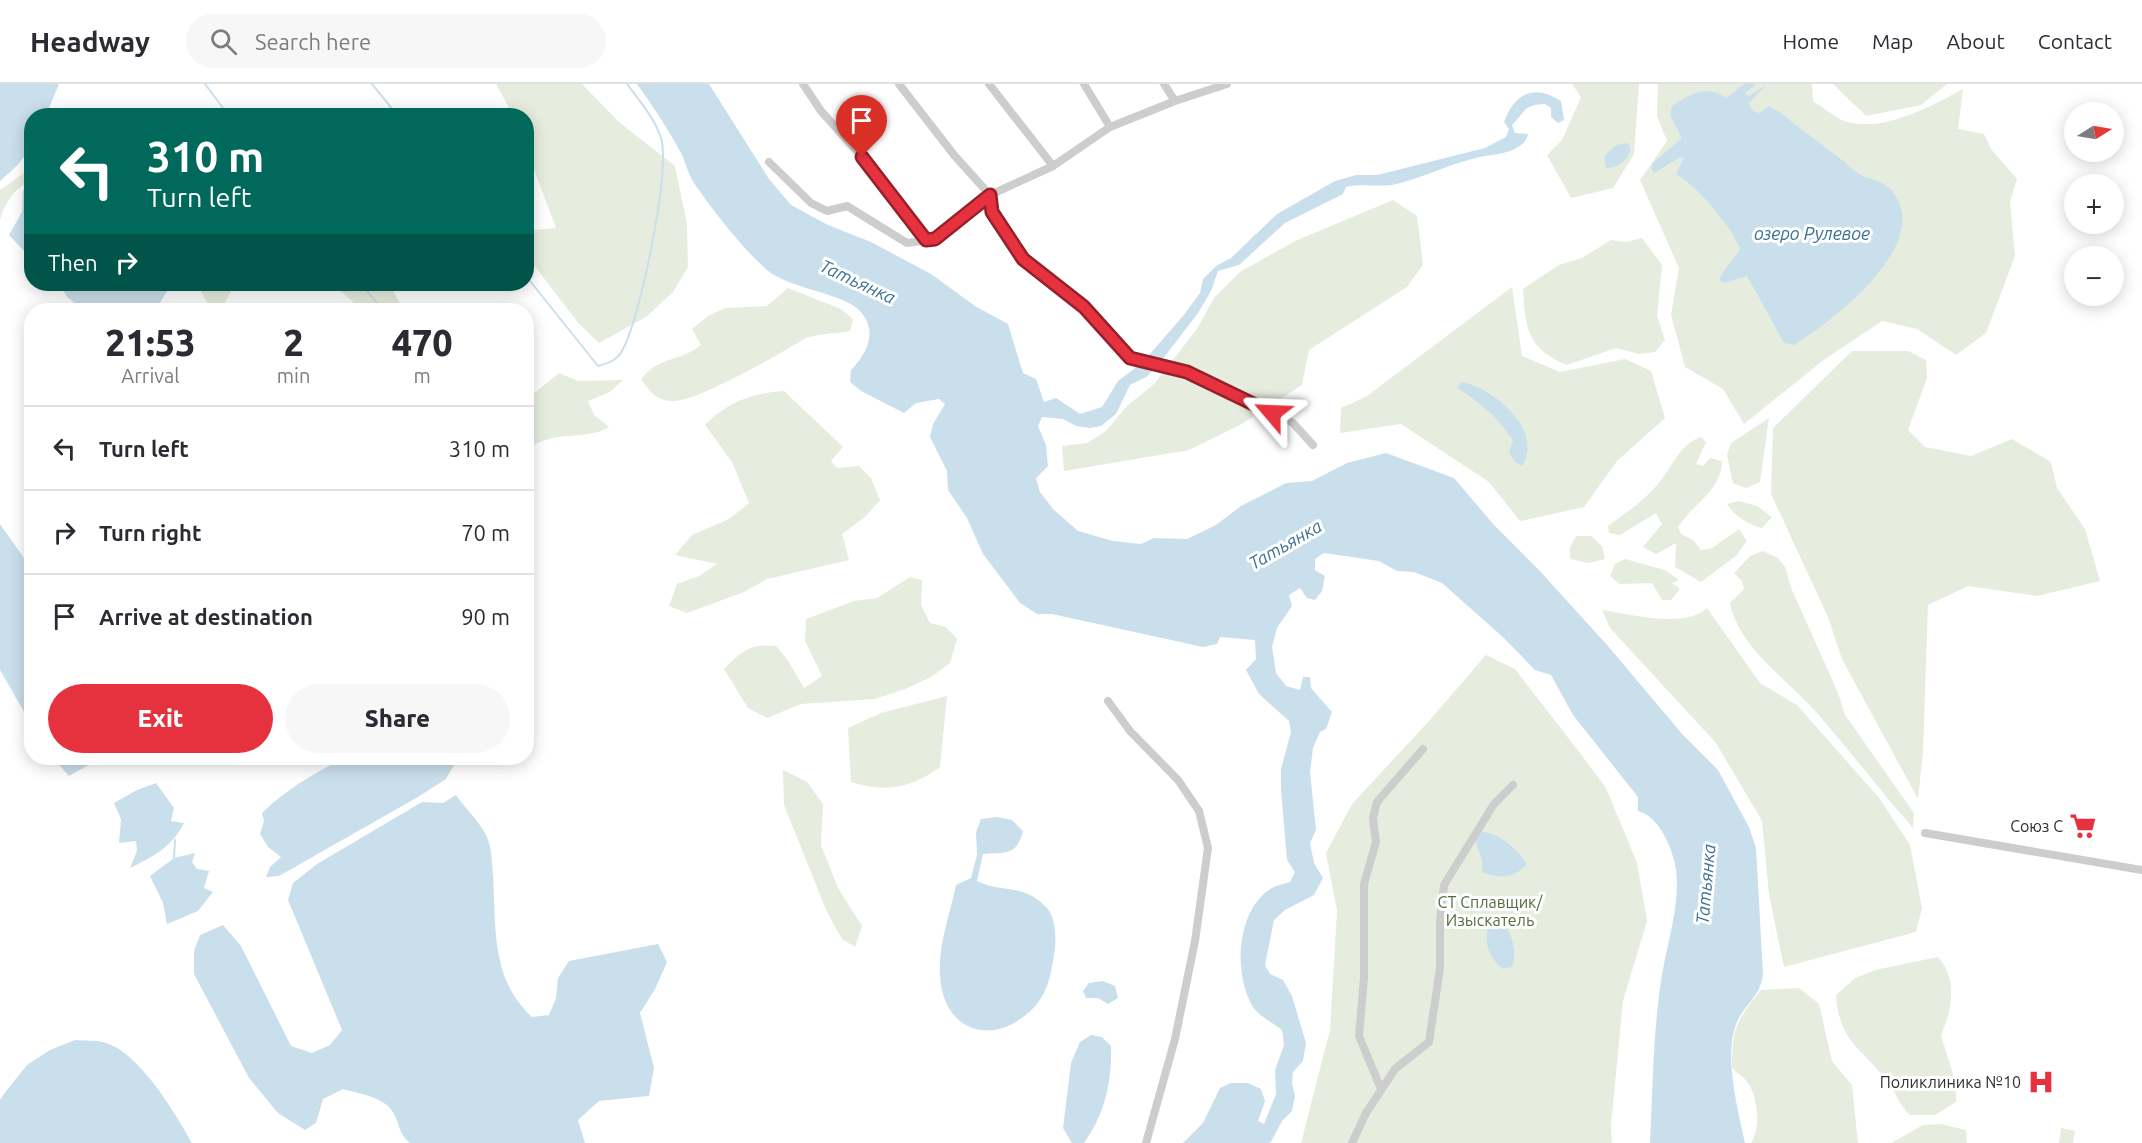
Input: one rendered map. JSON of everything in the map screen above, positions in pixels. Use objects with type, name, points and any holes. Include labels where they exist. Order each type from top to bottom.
[{"type":"street","points":[[803,84],[820,111],[876,172],[926,240]]},
{"type":"street","points":[[899,84],[954,155],[990,195],[992,212],[1023,259],[1084,307],[1130,358],[1187,372],[1293,423],[1313,445]]},
{"type":"street","points":[[989,84],[1053,166]]},
{"type":"street","points":[[1084,84],[1110,127]]},
{"type":"street","points":[[1164,84],[1174,101]]},
{"type":"street","points":[[769,162],[811,203],[826,211],[847,206],[908,243],[935,239],[990,195],[1053,166],[1110,127],[1174,101],[1227,84]]},
{"type":"street","points":[[1108,701],[1130,731],[1178,780],[1198,811],[1208,848],[1193,951],[1175,1039],[1146,1143]]},
{"type":"street","points":[[1380,1089],[1359,1036],[1364,977],[1364,884],[1376,842],[1373,818],[1377,802],[1423,748]]},
{"type":"street","points":[[1352,1143],[1380,1089],[1395,1069],[1430,1042],[1440,968],[1440,921],[1444,885],[1494,804],[1514,785]]},
{"type":"street","points":[[1925,832],[2142,870]]},
{"type":"green space","points":[[496,84],[582,84],[619,122],[675,166],[687,224],[688,267],[673,292],[646,317],[599,343],[579,324],[534,265],[534,230],[556,228],[534,170],[534,108],[509,108]]},
{"type":"green space","points":[[1572,84],[1639,84],[1634,154],[1613,188],[1571,198],[1547,155],[1562,140],[1581,97]]},
{"type":"green space","points":[[1658,84],[1812,84],[1813,101],[1844,121],[1859,124],[1874,124],[1906,116],[1963,89],[1958,129],[1984,134],[1991,149],[2017,179],[2010,202],[2015,256],[1986,333],[1956,355],[1917,329],[1882,321],[1825,359],[1744,424],[1723,389],[1685,367],[1671,315],[1679,268],[1640,180],[1667,141],[1657,116]]},
{"type":"green space","points":[[1833,84],[1947,84],[1921,105],[1866,116]]},
{"type":"green space","points":[[24,173],[24,185],[11,197],[0,220],[0,190]]},
{"type":"green space","points":[[1393,200],[1417,216],[1423,265],[1407,287],[1309,350],[1302,385],[1240,425],[1189,450],[1064,471],[1062,446],[1087,443],[1106,431],[1127,406],[1154,384],[1197,329],[1214,298],[1240,272],[1295,241]]},
{"type":"green space","points":[[1642,238],[1662,265],[1657,316],[1665,340],[1655,352],[1639,354],[1616,348],[1567,365],[1544,352],[1531,336],[1525,315],[1523,289],[1559,265],[1582,258],[1611,240],[1626,242]]},
{"type":"green space","points":[[1512,287],[1522,356],[1560,372],[1625,359],[1651,371],[1665,418],[1617,461],[1584,507],[1520,521],[1489,482],[1401,424],[1340,433],[1341,408],[1367,396]]},
{"type":"green space","points":[[788,288],[841,309],[853,319],[850,331],[806,338],[740,375],[701,394],[685,399],[667,401],[662,399],[650,391],[641,379],[648,371],[663,362],[685,355],[701,345],[692,329],[708,316],[725,308],[767,306]]},
{"type":"green space","points":[[201,291],[231,291],[225,303],[208,303]]},
{"type":"green space","points":[[341,291],[394,291],[400,303],[354,303]]},
{"type":"green space","points":[[1852,351],[1908,351],[1926,360],[1927,378],[1908,430],[1925,447],[1971,456],[2012,439],[2051,462],[2057,488],[2085,529],[2100,581],[2037,596],[1968,586],[1928,605],[1923,751],[1918,799],[1842,659],[1828,617],[1771,494],[1773,428]]},
{"type":"green space","points":[[559,373],[578,381],[623,380],[610,392],[588,401],[594,415],[609,427],[590,434],[548,439],[534,446],[534,393]]},
{"type":"green space","points":[[784,391],[843,447],[831,461],[837,468],[859,466],[871,478],[880,500],[865,517],[842,534],[849,560],[767,579],[744,592],[687,613],[669,606],[677,584],[699,576],[717,564],[675,555],[692,535],[729,519],[749,503],[732,462],[705,425],[722,410],[741,400]]},
{"type":"green space","points":[[1769,418],[1760,482],[1746,488],[1733,483],[1727,455],[1731,443]]},
{"type":"green space","points":[[1701,437],[1706,442],[1696,464],[1703,466],[1710,458],[1722,461],[1721,471],[1712,489],[1678,527],[1681,534],[1693,540],[1701,550],[1712,548],[1739,529],[1747,541],[1736,556],[1701,582],[1675,567],[1676,543],[1656,554],[1643,547],[1662,524],[1656,513],[1620,535],[1609,533],[1608,526],[1647,496],[1663,478],[1681,451],[1693,440]]},
{"type":"green space","points":[[1739,501],[1757,506],[1772,517],[1762,528],[1752,525],[1738,516],[1727,504]]},
{"type":"green space","points":[[1576,536],[1591,536],[1602,546],[1605,559],[1589,563],[1570,559],[1570,547]]},
{"type":"green space","points":[[1763,551],[1778,558],[1785,567],[1792,590],[1838,693],[1845,715],[1914,813],[1913,828],[1816,712],[1766,662],[1743,634],[1730,603],[1744,589],[1742,581],[1734,573],[1750,556]]},
{"type":"green space","points":[[1625,559],[1665,570],[1679,580],[1672,583],[1680,589],[1671,600],[1662,600],[1652,583],[1619,584],[1610,576],[1615,564]]},
{"type":"green space","points":[[910,577],[922,580],[921,605],[930,623],[946,627],[957,639],[950,663],[931,677],[875,699],[801,704],[767,718],[748,708],[724,669],[736,657],[753,647],[776,646],[787,659],[804,688],[822,676],[805,641],[806,619],[854,601],[877,598]]},
{"type":"green space","points":[[1707,608],[1760,683],[1797,705],[1880,799],[1910,845],[1922,908],[1916,932],[1784,967],[1769,895],[1762,821],[1716,743],[1610,628],[1602,610],[1671,619],[1685,618]]},
{"type":"green space","name":"СТ Сплавщик/ Изыскатель","points":[[1486,655],[1515,669],[1606,788],[1637,863],[1647,921],[1623,1001],[1611,1125],[1612,1143],[1301,1143],[1330,1030],[1337,911],[1326,853],[1352,804]]},
{"type":"green space","points":[[947,696],[940,767],[919,780],[887,788],[851,782],[848,728],[881,713]]},
{"type":"green space","points":[[783,770],[807,782],[823,804],[821,845],[838,888],[862,926],[855,947],[842,939],[827,912],[784,805]]},
{"type":"green space","points":[[1938,957],[1951,985],[1948,1015],[1941,1035],[1956,1084],[1956,1102],[1935,1115],[1910,1115],[1881,1073],[1848,1036],[1838,1012],[1836,995],[1855,978],[1875,970]]},
{"type":"green space","points":[[1799,988],[1819,1004],[1832,1061],[1852,1085],[1858,1143],[1751,1143],[1757,1122],[1755,1099],[1749,1083],[1732,1068],[1733,1043],[1737,1026],[1761,990]]},
{"type":"green space","points":[[1941,1124],[1966,1130],[1967,1143],[1891,1143],[1923,1125]]},
{"type":"green space","points":[[2061,1128],[2075,1131],[2073,1143],[2059,1143]]},
{"type":"water","points":[[0,84],[59,84],[49,108],[24,108],[24,156],[17,166],[0,181]]},
{"type":"water","name":"Татьянка","points":[[637,84],[709,84],[769,179],[791,205],[828,225],[871,242],[931,274],[975,306],[1008,324],[1023,373],[1036,379],[1044,402],[1056,398],[1080,414],[1102,407],[1118,381],[1142,363],[1183,316],[1200,293],[1203,279],[1216,266],[1231,258],[1277,214],[1335,181],[1356,175],[1377,175],[1485,148],[1506,137],[1509,129],[1504,122],[1514,104],[1527,94],[1543,93],[1561,101],[1564,120],[1558,123],[1551,117],[1551,108],[1545,104],[1529,107],[1526,110],[1512,125],[1515,133],[1528,134],[1525,142],[1515,149],[1478,157],[1392,185],[1346,187],[1343,194],[1285,223],[1239,265],[1218,271],[1211,291],[1198,313],[1159,364],[1146,377],[1130,385],[1116,414],[1101,426],[1090,428],[1076,426],[1063,419],[1042,417],[1038,426],[1046,445],[1048,466],[1036,478],[1040,492],[1053,509],[1078,531],[1113,541],[1141,544],[1154,538],[1187,539],[1216,525],[1241,506],[1286,483],[1312,481],[1347,463],[1386,453],[1454,478],[1494,525],[1538,569],[1608,646],[1683,735],[1718,770],[1749,827],[1756,848],[1763,974],[1759,989],[1737,1022],[1731,1050],[1733,1082],[1745,1143],[1650,1143],[1657,1012],[1676,900],[1674,860],[1661,830],[1651,818],[1638,811],[1638,797],[1573,715],[1551,675],[1535,670],[1505,639],[1442,583],[1414,572],[1397,571],[1379,561],[1324,553],[1315,559],[1315,570],[1325,576],[1322,591],[1315,600],[1307,598],[1300,588],[1289,595],[1292,606],[1277,628],[1272,647],[1276,673],[1286,686],[1300,690],[1303,677],[1310,677],[1311,688],[1332,712],[1326,729],[1320,732],[1313,748],[1310,772],[1316,830],[1310,843],[1314,863],[1323,878],[1314,895],[1285,910],[1274,920],[1265,965],[1270,974],[1283,980],[1292,996],[1306,1043],[1303,1061],[1293,1072],[1292,1083],[1295,1096],[1292,1111],[1282,1121],[1271,1142],[1268,1143],[1183,1143],[1203,1123],[1220,1088],[1231,1083],[1248,1083],[1261,1089],[1265,1101],[1258,1121],[1264,1124],[1276,1094],[1275,1070],[1284,1045],[1282,1030],[1253,1007],[1242,978],[1242,943],[1251,911],[1260,898],[1272,888],[1290,882],[1295,872],[1287,860],[1281,789],[1281,769],[1291,732],[1289,721],[1259,694],[1246,670],[1256,659],[1255,640],[1220,637],[1217,644],[1203,647],[1052,614],[1037,614],[1020,603],[983,554],[967,518],[948,490],[947,471],[930,437],[933,424],[945,404],[939,399],[916,403],[904,413],[861,391],[850,382],[851,370],[862,356],[868,342],[868,326],[865,318],[851,304],[789,282],[767,270],[757,261],[728,229],[694,183],[676,144]]},
{"type":"water","name":"озеро Рулевое","points":[[1744,84],[1756,84],[1745,93],[1749,96],[1767,84],[1749,103],[1753,111],[1759,113],[1769,106],[1780,112],[1854,171],[1889,188],[1901,208],[1901,231],[1892,254],[1875,277],[1832,318],[1794,345],[1784,343],[1747,276],[1725,283],[1719,280],[1740,249],[1712,207],[1693,187],[1676,174],[1684,157],[1654,173],[1651,169],[1653,163],[1682,138],[1670,115],[1672,106],[1685,98],[1705,91],[1726,98]]},
{"type":"water","points":[[1628,143],[1631,150],[1624,161],[1615,167],[1606,168],[1604,156],[1616,145]]},
{"type":"water","points":[[23,190],[24,251],[9,235],[22,212]]},
{"type":"water","points":[[64,291],[167,291],[160,303],[74,303]]},
{"type":"water","points":[[1461,382],[1487,392],[1512,413],[1521,425],[1527,439],[1527,453],[1522,466],[1515,462],[1509,452],[1513,441],[1488,411],[1457,388]]},
{"type":"water","points":[[0,524],[24,558],[24,712],[0,670]]},
{"type":"water","points":[[59,765],[89,765],[69,776]]},
{"type":"water","points":[[332,765],[454,765],[446,779],[418,797],[279,876],[266,877],[270,867],[281,857],[268,847],[260,834],[264,821],[262,813],[281,796]]},
{"type":"water","points":[[156,783],[174,808],[171,821],[184,823],[168,845],[130,868],[137,851],[136,841],[119,843],[121,819],[114,803],[137,790]]},
{"type":"water","points":[[456,795],[480,825],[488,840],[492,861],[498,952],[502,970],[509,987],[532,1017],[549,1015],[556,998],[558,978],[569,961],[658,944],[667,962],[655,989],[640,1013],[654,1068],[649,1096],[599,1101],[578,1120],[585,1143],[410,1143],[402,1133],[390,1108],[372,1097],[343,1089],[323,1099],[316,1123],[305,1130],[278,1113],[249,1078],[194,974],[194,951],[200,935],[223,925],[241,946],[291,1046],[312,1053],[330,1045],[342,1030],[288,900],[293,883],[317,864],[422,802],[443,803]]},
{"type":"water","points":[[997,817],[1012,820],[1023,831],[1017,845],[1009,852],[983,854],[977,881],[986,885],[1021,891],[1038,900],[1052,916],[1055,943],[1048,984],[1037,1004],[1022,1018],[1006,1027],[990,1030],[975,1029],[962,1023],[951,1011],[943,996],[940,964],[956,885],[971,878],[977,855],[976,832],[981,819]]},
{"type":"water","points":[[1482,832],[1495,835],[1508,843],[1527,864],[1512,875],[1495,876],[1482,872],[1482,860],[1475,840]]},
{"type":"water","points":[[195,853],[192,862],[197,869],[209,871],[204,888],[213,892],[198,911],[167,924],[163,903],[150,876],[174,858]]},
{"type":"water","points":[[1492,919],[1503,921],[1511,938],[1514,949],[1512,967],[1503,969],[1497,964],[1487,946],[1487,932]]},
{"type":"water","points":[[1103,981],[1115,986],[1118,998],[1108,1004],[1098,998],[1086,998],[1083,991],[1089,983]]},
{"type":"water","points":[[1091,1035],[1102,1037],[1111,1046],[1106,1097],[1097,1121],[1084,1143],[1072,1143],[1063,1128],[1071,1063],[1080,1042]]},
{"type":"water","points":[[75,1040],[103,1042],[116,1047],[129,1057],[166,1100],[192,1143],[0,1143],[0,1100],[7,1090],[27,1065],[50,1050]]},
{"type":"waterway","points":[[205,84],[223,108]]},
{"type":"waterway","points":[[372,84],[392,108]]},
{"type":"waterway","points":[[534,286],[598,366],[619,356],[630,332],[645,277],[658,211],[663,155],[661,138],[655,124],[627,84]]},
{"type":"waterway","points":[[367,291],[377,303]]},
{"type":"waterway","points":[[174,858],[175,840]]},
{"type":"place","name":"Союз С","points":[[2083,826]]},
{"type":"place","name":"Поликлиника №10","points":[[2041,1082]]},
{"type":"route","points":[[862,157],[876,172],[926,240],[935,239],[990,195],[992,212],[1023,259],[1084,307],[1130,358],[1187,372],[1272,413]]}]
